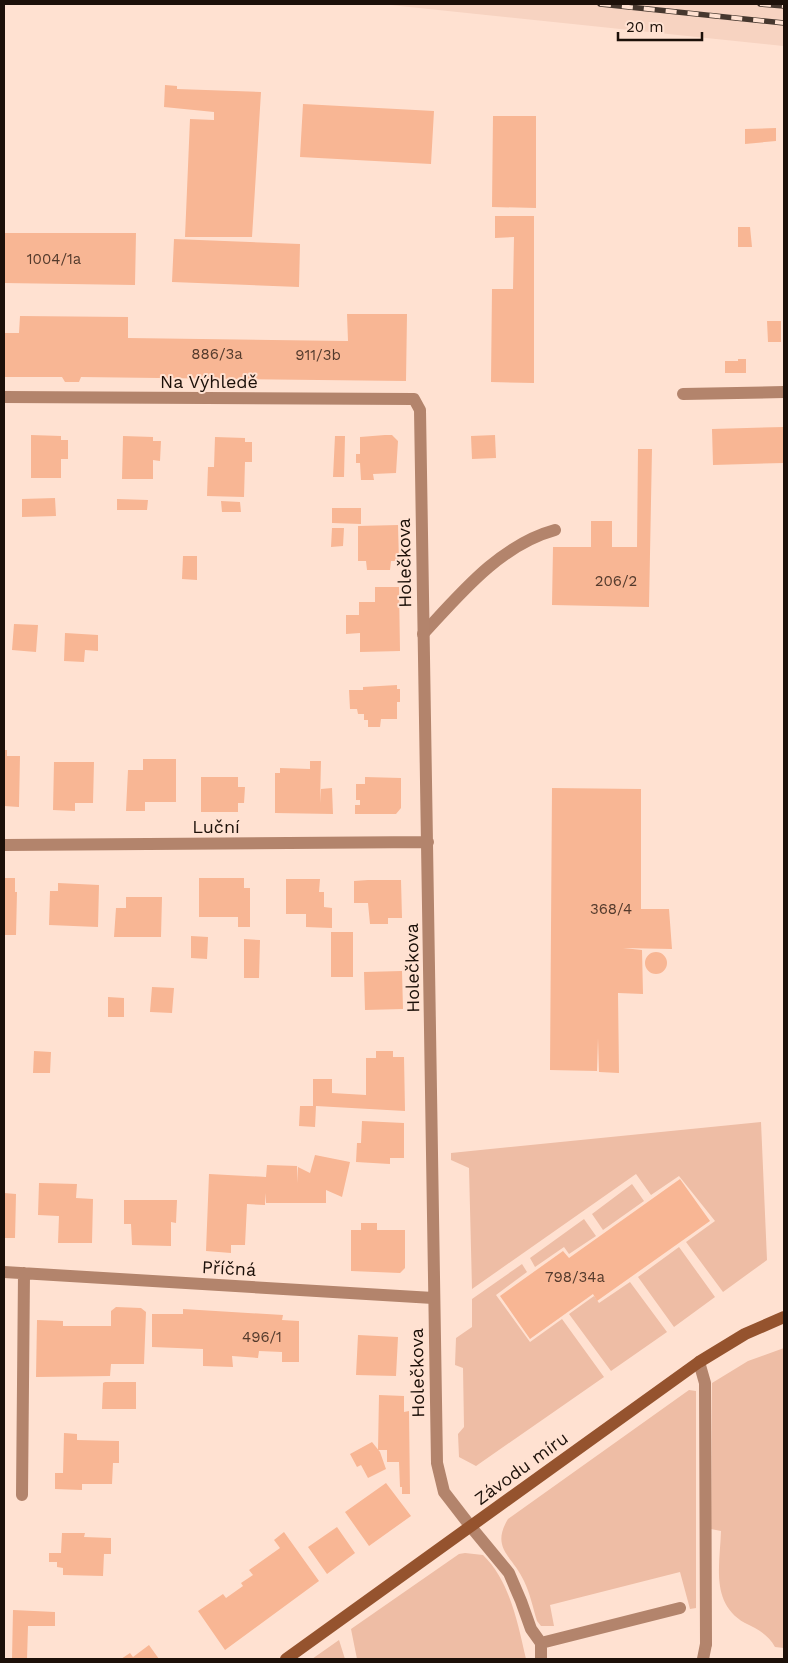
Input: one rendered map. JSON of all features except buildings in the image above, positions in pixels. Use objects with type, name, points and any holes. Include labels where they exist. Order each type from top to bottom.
[{"type":"main road","name":"Závodu míru","points":[[286,1659],[699,1362],[745,1334],[784,1318]]},
{"type":"street","points":[[683,394],[784,392]]},
{"type":"street","name":"Na Výhledě","points":[[4,397],[414,399]]},
{"type":"street","name":"Holečkova","points":[[414,399],[420,410],[428,842],[433,1298],[438,1474],[450,1501],[509,1573],[522,1601],[531,1629],[541,1643]]},
{"type":"street","points":[[423,634],[473,581],[503,556],[543,533],[555,530]]},
{"type":"street","name":"Luční","points":[[4,845],[428,842]]},
{"type":"street","name":"Příčná","points":[[4,1272],[433,1298]]},
{"type":"street","points":[[22,1495],[24,1273]]},
{"type":"street","points":[[699,1362],[705,1383],[706,1644],[703,1659]]},
{"type":"street","points":[[541,1659],[541,1643],[680,1608]]},
{"type":"shaded area","points":[[381,4],[784,4],[784,46],[783,46]]},
{"type":"shaded area","points":[[761,1122],[767,1260],[723,1292],[686,1242],[715,1221],[679,1176],[651,1195],[636,1174],[472,1289],[469,1168],[451,1160],[451,1153]]},
{"type":"shaded area","points":[[632,1184],[644,1201],[603,1230],[592,1214]]},
{"type":"shaded area","points":[[584,1219],[596,1236],[569,1254],[564,1247],[535,1267],[530,1258]]},
{"type":"shaded area","points":[[679,1247],[715,1297],[674,1327],[638,1277]]},
{"type":"shaded area","points":[[522,1264],[527,1272],[496,1295],[530,1342],[562,1319],[604,1377],[476,1466],[459,1457],[458,1434],[464,1427],[463,1368],[455,1365],[456,1338],[472,1327],[472,1299]]},
{"type":"shaded area","points":[[630,1282],[667,1332],[611,1371],[569,1314],[594,1296],[599,1303]]},
{"type":"shaded area","points":[[784,1348],[784,1648],[775,1647],[766,1635],[734,1615],[726,1605],[722,1594],[719,1570],[721,1531],[711,1529],[712,1383],[748,1361]]},
{"type":"shaded area","points":[[689,1390],[696,1391],[696,1608],[690,1609],[680,1572],[550,1605],[554,1626],[541,1626],[537,1621],[524,1581],[502,1545],[503,1529],[508,1519]]},
{"type":"shaded area","points":[[459,1554],[483,1555],[500,1577],[512,1604],[526,1659],[357,1659],[351,1629]]},
{"type":"shaded area","points":[[339,1640],[345,1659],[312,1659]]},
{"type":"railway","points":[[600,4],[784,23]]},
{"type":"railway","points":[[760,4],[784,6]]}]
